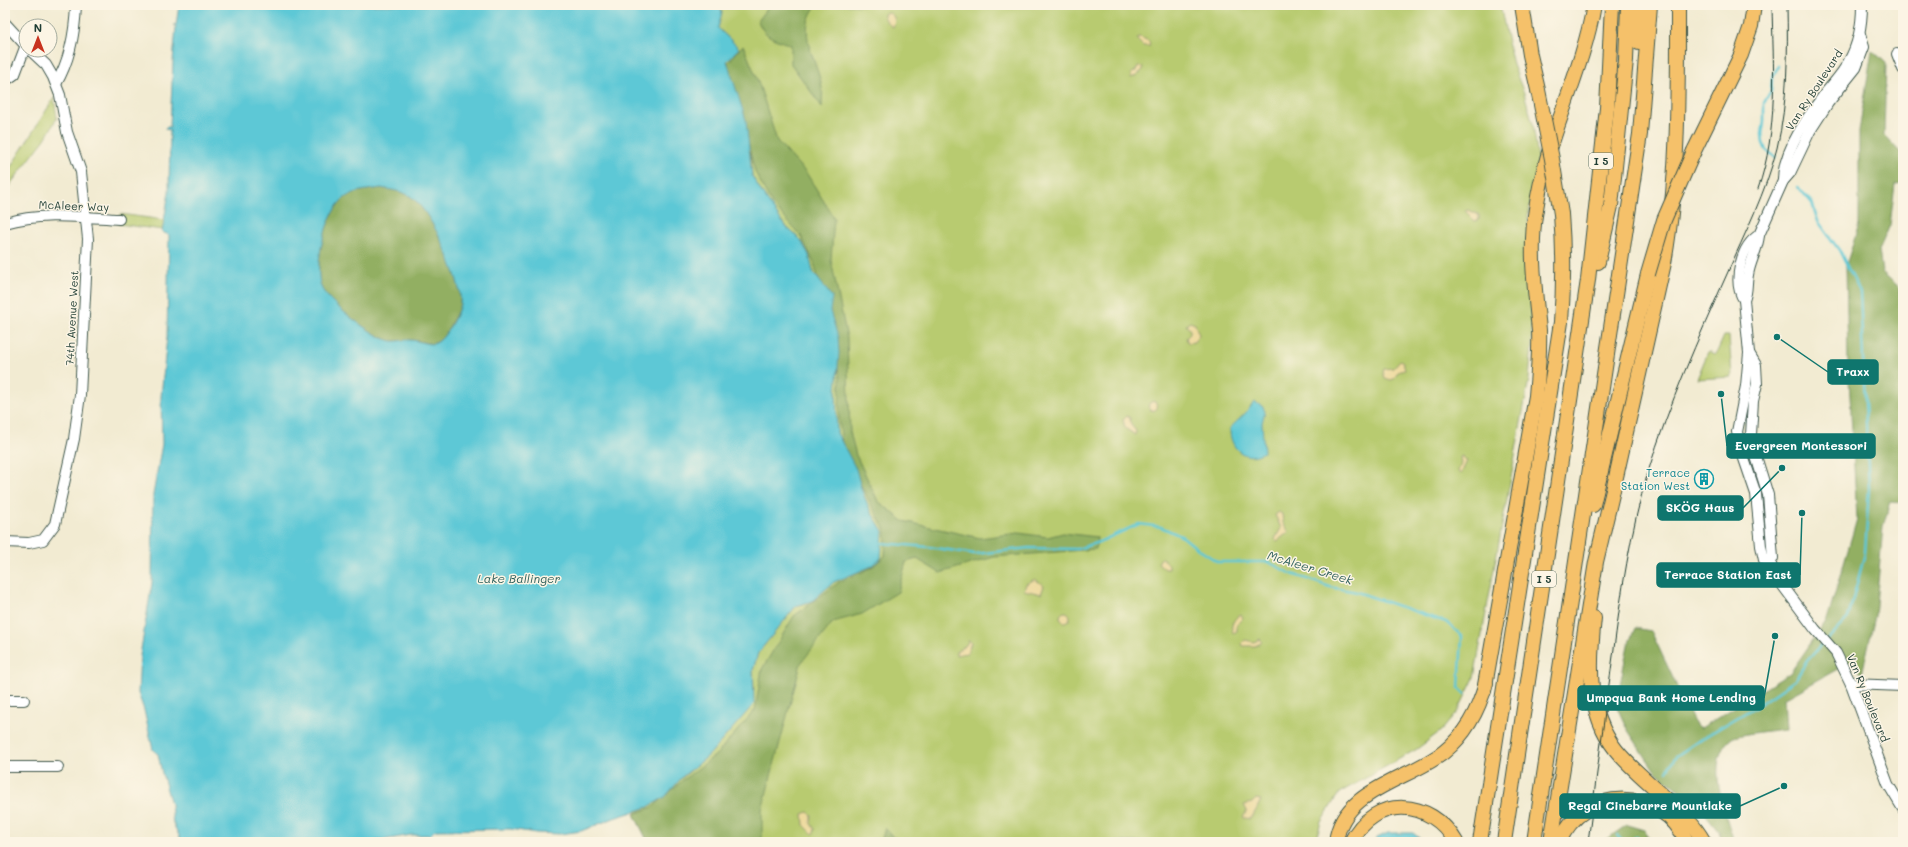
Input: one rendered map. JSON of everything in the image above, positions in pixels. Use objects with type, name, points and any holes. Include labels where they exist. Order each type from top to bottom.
[{"type":"highway","points":[[1480,842],[1532,519],[1561,322],[1565,282],[1561,214],[1552,159],[1530,55],[1522,5]]},
{"type":"highway","points":[[1525,20],[1527,5]]},
{"type":"highway","points":[[1484,691],[1536,396],[1540,359],[1533,271],[1533,240],[1537,197],[1547,154],[1584,52],[1594,5]]},
{"type":"highway","name":"I 5","points":[[1504,842],[1584,317],[1607,108],[1612,5]]},
{"type":"highway","points":[[1584,317],[1611,206],[1626,60],[1628,5]]},
{"type":"highway","points":[[1638,5],[1641,114]]},
{"type":"highway","name":"I 5","points":[[1534,842],[1640,134],[1650,5]]},
{"type":"highway","points":[[1551,842],[1589,597],[1663,270],[1672,221],[1676,136],[1678,5]]},
{"type":"highway","points":[[1572,593],[1648,274],[1658,238],[1670,204],[1706,125],[1741,55],[1751,26],[1754,5]]},
{"type":"highway","points":[[1614,486],[1594,626],[1591,675],[1594,706],[1604,730],[1616,750],[1689,820],[1704,842]]},
{"type":"highway","points":[[1336,842],[1339,829],[1344,819],[1357,803],[1378,789],[1424,765],[1444,752],[1461,735],[1478,708],[1532,519]]},
{"type":"highway","points":[[1559,842],[1568,827],[1584,811],[1598,804],[1620,799],[1644,802],[1657,808],[1677,825],[1686,840]]},
{"type":"highway","points":[[1351,842],[1359,828],[1371,818],[1389,810],[1400,808],[1411,808],[1432,816],[1446,827],[1456,842]]},
{"type":"street","points":[[56,84],[65,66],[71,47],[76,5]]},
{"type":"street","name":"Van Ry Boulevard","points":[[1862,5],[1860,34],[1849,62],[1816,106],[1796,140],[1783,169],[1783,181],[1759,235],[1751,240],[1739,268],[1739,293],[1744,300],[1749,352],[1746,386],[1737,432],[1741,450],[1756,494],[1761,546],[1764,560],[1770,564],[1783,586],[1818,633],[1836,653],[1852,684],[1888,784],[1903,810]]},
{"type":"street","points":[[5,23],[18,37]]},
{"type":"street","points":[[1897,54],[1903,69]]},
{"type":"street","points":[[5,81],[15,74],[21,58]]},
{"type":"street","name":"74th Avenue West","points":[[5,542],[29,542],[42,540],[55,524],[74,439],[80,390],[88,239],[81,172],[67,132],[60,95],[56,84],[46,65],[39,58]]},
{"type":"street","name":"McAleer Way","points":[[5,223],[27,217],[86,217],[119,220]]},
{"type":"street","name":"Van Ry Boulevard","points":[[1749,352],[1756,365],[1757,384],[1753,401],[1751,435],[1754,450],[1768,495],[1773,558],[1770,564]]},
{"type":"street","points":[[1852,684],[1903,686]]},
{"type":"street","points":[[5,700],[24,700]]},
{"type":"street","points":[[5,768],[58,767]]},
{"type":"green space","points":[[717,5],[1500,5],[1513,65],[1524,93],[1533,124],[1538,159],[1528,216],[1532,345],[1529,379],[1474,678],[1458,711],[1442,730],[1417,749],[1339,793],[1321,822],[1315,842],[648,842],[635,812],[648,807],[665,797],[675,784],[708,756],[733,728],[754,689],[753,670],[758,653],[796,606],[812,601],[834,582],[872,566],[883,531],[871,512],[862,491],[856,469],[837,433],[836,391],[839,353],[832,297],[813,272],[809,255],[801,240],[785,226],[752,176],[749,139],[741,102],[727,61],[739,48],[718,28],[722,12]]},
{"type":"green space","points":[[770,5],[817,5],[810,15],[807,36],[820,78],[822,88],[822,107],[791,64],[791,45],[771,37],[761,27],[758,21]]},
{"type":"green space","points":[[743,45],[758,81],[777,141],[807,174],[834,218],[831,260],[847,338],[850,432],[856,455],[878,501],[903,521],[980,538],[1018,533],[1048,537],[1063,533],[1097,537],[1096,549],[994,557],[940,573],[917,559],[906,562],[898,592],[862,614],[833,622],[801,663],[762,810],[762,842],[648,842],[634,814],[653,807],[683,780],[717,754],[755,710],[762,669],[794,616],[839,582],[871,568],[885,556],[886,532],[843,452],[839,419],[840,378],[824,298],[814,263],[801,236],[772,204],[755,172],[739,105],[726,65]]},
{"type":"green space","points":[[1872,50],[1886,63],[1884,135],[1900,152],[1903,151],[1903,183],[1895,184],[1890,225],[1879,250],[1882,272],[1900,288],[1903,324],[1903,502],[1890,501],[1883,527],[1875,616],[1862,674],[1852,661],[1784,699],[1786,729],[1742,735],[1732,738],[1723,747],[1719,759],[1719,788],[1734,842],[1722,842],[1719,831],[1699,806],[1655,771],[1627,729],[1616,705],[1628,645],[1635,628],[1651,631],[1695,725],[1701,728],[1790,673],[1827,620],[1857,519],[1848,361],[1846,265],[1859,225],[1859,131]]},
{"type":"green space","points":[[54,98],[57,118],[45,139],[5,191],[5,176]]},
{"type":"green space","points":[[381,188],[404,193],[418,203],[436,230],[451,263],[457,280],[460,294],[460,304],[458,311],[446,333],[437,342],[428,343],[414,340],[392,341],[385,339],[365,328],[343,312],[322,289],[319,280],[320,254],[327,226],[332,214],[346,197],[359,192]]},
{"type":"green space","points":[[120,214],[164,220],[163,230],[118,224]]},
{"type":"green space","points":[[1724,336],[1729,336],[1732,377],[1697,379],[1708,352],[1714,355],[1717,352]]},
{"type":"green space","points":[[1627,825],[1644,830],[1652,842],[1602,842]]},
{"type":"green space","points":[[885,828],[894,838],[905,839],[902,842],[881,842]]},
{"type":"sand","points":[[887,12],[894,18],[895,22],[893,27],[885,18],[884,14]]},
{"type":"sand","points":[[1138,37],[1149,41],[1150,46],[1143,46],[1137,40]]},
{"type":"sand","points":[[1138,66],[1143,67],[1143,70],[1131,78],[1131,73],[1135,72]]},
{"type":"sand","points":[[1469,210],[1479,215],[1479,220],[1475,221],[1465,211]]},
{"type":"sand","points":[[1190,322],[1195,324],[1199,335],[1194,342],[1188,343],[1186,338],[1190,334],[1190,330],[1186,325]]},
{"type":"sand","points":[[1400,360],[1403,362],[1405,370],[1398,372],[1394,379],[1391,380],[1385,378],[1383,372],[1384,369],[1393,368]]},
{"type":"sand","points":[[1151,402],[1155,402],[1157,406],[1155,410],[1151,410],[1149,408],[1149,404]]},
{"type":"sand","points":[[1127,416],[1130,418],[1131,425],[1136,431],[1135,435],[1125,428],[1123,420]]},
{"type":"sand","points":[[1462,456],[1467,461],[1461,474],[1458,471],[1461,463],[1460,457]]},
{"type":"sand","points":[[1279,512],[1282,514],[1283,523],[1289,532],[1277,541],[1275,539],[1281,528],[1275,515]]},
{"type":"sand","points":[[1161,558],[1163,558],[1169,566],[1169,569],[1165,569],[1158,563]]},
{"type":"sand","points":[[1035,579],[1044,586],[1041,594],[1024,590],[1026,584]]},
{"type":"sand","points":[[1063,612],[1067,612],[1069,613],[1069,621],[1063,622],[1060,619],[1060,615]]},
{"type":"sand","points":[[1241,614],[1243,618],[1237,624],[1237,631],[1233,633],[1233,622]]},
{"type":"sand","points":[[1260,639],[1262,641],[1261,643],[1255,646],[1243,646],[1242,643],[1245,640],[1254,642]]},
{"type":"sand","points":[[969,640],[971,643],[967,653],[956,655],[956,652],[966,645]]},
{"type":"sand","points":[[1256,799],[1261,800],[1253,815],[1250,819],[1244,818],[1243,817],[1247,811],[1244,805],[1252,803]]},
{"type":"sand","points":[[808,812],[812,815],[811,824],[815,829],[813,834],[804,825],[803,814]]},
{"type":"water","name":"Lake Ballinger","points":[[179,5],[717,5],[722,12],[718,28],[739,48],[727,61],[746,120],[752,176],[785,226],[801,240],[809,255],[813,272],[832,297],[830,311],[838,337],[839,353],[836,391],[837,433],[856,469],[862,491],[871,512],[883,531],[881,558],[872,566],[834,582],[812,601],[796,606],[758,653],[753,670],[754,704],[708,756],[683,776],[665,797],[648,807],[581,831],[560,834],[536,833],[510,829],[435,830],[430,835],[411,835],[372,842],[182,842],[173,823],[171,804],[158,754],[153,750],[144,710],[138,693],[140,656],[152,583],[153,495],[162,444],[161,397],[167,336],[169,235],[162,232],[169,192],[170,130],[165,129],[166,127],[170,127],[176,27],[174,25],[176,25]],"holes":[[[381,188],[407,194],[418,203],[436,230],[451,263],[457,280],[460,294],[460,304],[449,329],[436,343],[429,344],[414,340],[392,341],[385,339],[365,328],[343,312],[322,289],[319,280],[320,254],[327,226],[332,214],[346,197],[354,193]]]},
{"type":"water","points":[[1254,402],[1262,406],[1265,411],[1262,423],[1264,452],[1251,456],[1245,455],[1235,447],[1230,435],[1230,428],[1246,413]]},
{"type":"water","points":[[1388,833],[1413,833],[1424,842],[1374,842],[1377,838]]},
{"type":"waterway","points":[[1775,157],[1766,150],[1763,143],[1762,134],[1764,103],[1771,91],[1772,79],[1778,66]]},
{"type":"waterway","points":[[1798,187],[1812,203],[1818,221],[1839,250],[1860,292],[1869,488],[1865,553],[1848,618],[1827,640]]},
{"type":"waterway","points":[[1746,421],[1748,406]]},
{"type":"waterway","points":[[1748,453],[1761,490],[1764,524]]},
{"type":"waterway","name":"McAleer Creek","points":[[882,543],[929,547],[975,554],[1029,548],[1077,549],[1099,542],[1139,524],[1161,527],[1183,537],[1218,562],[1268,562],[1292,574],[1330,587],[1357,592],[1446,622],[1462,636],[1459,688],[1465,694]]},
{"type":"waterway","points":[[1667,771],[1675,757],[1701,739],[1760,704],[1795,680],[1807,661],[1823,643]]},
{"type":"waterway","name":"McAleer Creek","points":[[1617,835],[1624,842]]},
{"type":"waterway","points":[[1632,842],[1636,836]]},
{"type":"tram line","points":[[1758,189],[1765,167],[1772,121],[1774,74],[1772,5]]},
{"type":"tram line","points":[[1588,842],[1619,610],[1636,517],[1656,447],[1684,372],[1755,212],[1777,148],[1781,130],[1785,95],[1787,5]]},
{"type":"place","name":"Traxx","points":[[1777,337]]},
{"type":"place","name":"Evergreen Montessori","points":[[1721,394]]},
{"type":"place","name":"SKÖG Haus","points":[[1782,468]]},
{"type":"place","name":"Terrace Station West","points":[[1704,479]]},
{"type":"place","name":"Terrace Station East","points":[[1802,513]]},
{"type":"place","name":"Umpqua Bank Home Lending","points":[[1775,636]]},
{"type":"place","name":"Regal Cinebarre Mountlake","points":[[1784,786]]}]
